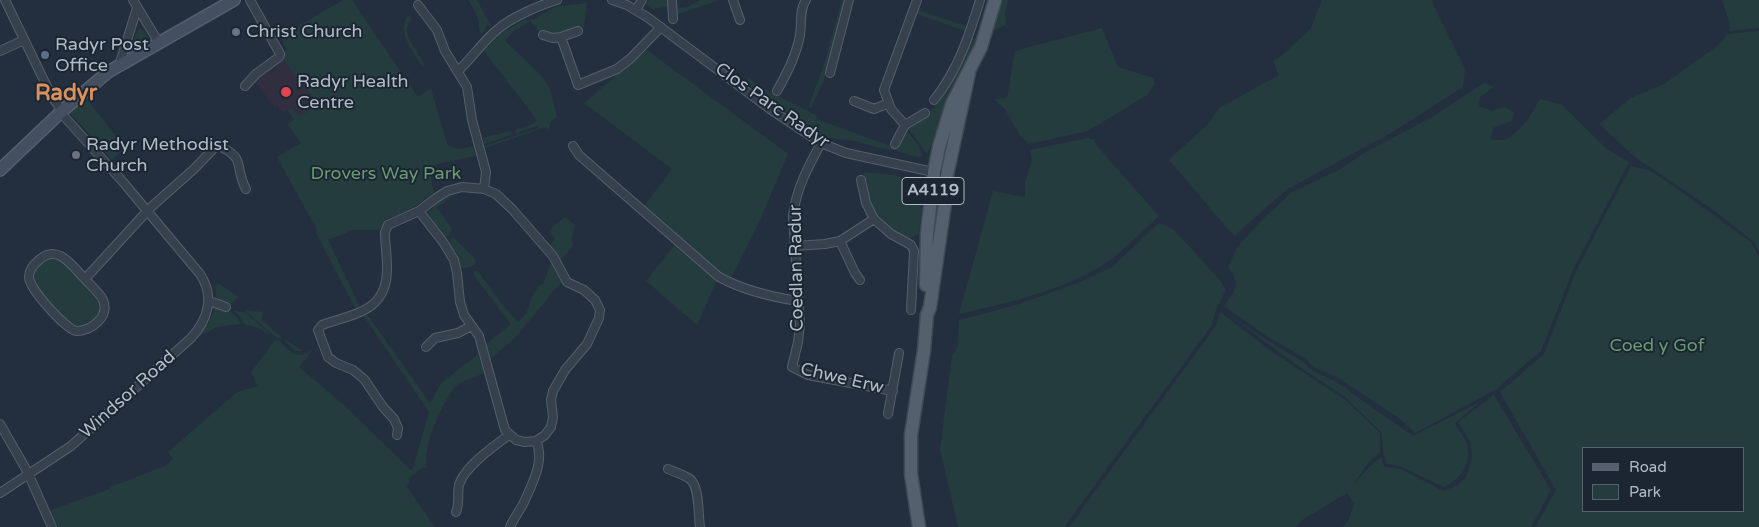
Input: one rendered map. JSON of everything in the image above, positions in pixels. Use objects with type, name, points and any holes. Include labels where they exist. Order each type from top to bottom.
[{"type":"main road","points":[[0,170],[96,81],[234,0]]},
{"type":"main road","name":"A4119","points":[[927,314],[925,306],[928,233],[934,172],[947,118],[958,90],[981,47],[995,3]]},
{"type":"main road","name":"A4119","points":[[919,527],[912,483],[911,435],[924,350],[927,314],[930,307],[945,203],[947,175],[968,73]]},
{"type":"main road","name":"A4119","points":[[912,483],[928,527]]},
{"type":"street","points":[[5,0],[61,112],[203,279],[208,301],[226,307]]},
{"type":"street","points":[[133,0],[159,43]]},
{"type":"street","points":[[245,86],[256,74],[279,57],[280,54],[250,0]]},
{"type":"street","points":[[458,71],[502,25],[542,5],[557,0]]},
{"type":"street","name":"Clos Parc Radyr","points":[[612,0],[636,10],[661,27],[770,109],[821,143],[846,153],[947,175]]},
{"type":"street","points":[[636,10],[642,0]]},
{"type":"street","points":[[672,0],[673,19]]},
{"type":"street","points":[[733,0],[740,20]]},
{"type":"street","points":[[777,91],[792,63],[800,36],[802,9],[806,0]]},
{"type":"street","points":[[830,73],[850,0]]},
{"type":"street","points":[[905,126],[894,112],[884,90],[917,0]]},
{"type":"street","points":[[934,100],[955,70],[979,1],[995,3]]},
{"type":"street","points":[[418,5],[437,30],[445,51],[467,87],[472,120],[486,172],[484,189]]},
{"type":"street","points":[[119,66],[138,8]]},
{"type":"street","points":[[561,37],[578,85],[617,69],[631,58],[661,27]]},
{"type":"street","points":[[543,35],[552,38],[561,37],[578,31]]},
{"type":"street","points":[[0,51],[24,40]]},
{"type":"street","points":[[854,101],[874,109],[889,103]]},
{"type":"street","points":[[895,144],[905,126],[925,113]]},
{"type":"street","name":"Coedlan Radur","points":[[792,367],[800,326],[793,216],[795,199],[801,181],[821,143]]},
{"type":"street","points":[[84,279],[147,211],[194,169],[217,145],[236,156],[246,189]]},
{"type":"street","points":[[573,146],[579,155],[720,277],[783,299],[798,301]]},
{"type":"street","points":[[862,180],[866,203],[874,219],[891,234],[911,244],[914,251],[911,310]]},
{"type":"street","points":[[397,435],[397,424],[364,379],[353,370],[336,363],[328,357],[318,330],[322,325],[362,311],[378,300],[384,292],[386,282],[386,227],[419,211],[447,191],[462,187],[484,189],[496,194],[507,203],[553,256],[564,279],[590,295],[598,304],[600,310],[599,318],[586,344],[565,370],[553,391],[551,427],[545,435],[536,440],[520,442],[509,435],[502,421],[495,389],[481,343],[477,332],[464,315],[460,302],[454,260],[443,242],[419,211]]},
{"type":"street","points":[[795,246],[840,241],[874,219]]},
{"type":"street","points":[[840,241],[860,280]]},
{"type":"street","points":[[58,254],[65,258],[84,279],[102,298],[104,309],[101,317],[89,329],[76,331],[67,326],[33,288],[29,277],[31,269],[38,261],[45,256],[58,254]]},
{"type":"street","name":"Windsor Road","points":[[0,493],[71,446],[190,338],[203,322],[208,301]]},
{"type":"street","points":[[426,348],[435,338],[458,333],[471,326]]},
{"type":"street","name":"Chwe Erw","points":[[888,414],[899,353]]},
{"type":"street","name":"Chwe Erw","points":[[792,367],[808,375],[893,390]]},
{"type":"street","points":[[0,424],[28,475],[52,527]]},
{"type":"street","points":[[456,512],[458,508],[458,488],[463,478],[479,458],[509,435]]},
{"type":"street","points":[[510,527],[525,501],[536,472],[540,451],[536,440]]},
{"type":"street","points":[[668,469],[694,482],[698,495],[700,527]]},
{"type":"shaded area","name":"Radyr Health Centre","points":[[282,58],[320,104],[294,120],[288,110],[283,113],[278,106],[275,108],[254,80]]},
{"type":"green space","name":"Drovers Way Park","points":[[343,0],[352,0],[418,97],[431,88],[447,144],[460,149],[473,146],[476,156],[436,164],[435,168],[429,172],[434,192],[412,209],[387,219],[378,230],[353,230],[328,240],[360,307],[355,308],[316,233],[317,230],[277,157],[301,143],[287,124],[294,120],[287,109],[292,109],[300,116],[319,104],[282,58],[286,49],[281,36]]},
{"type":"green space","points":[[468,0],[477,0],[491,26],[485,27],[486,30],[481,34],[479,20]]},
{"type":"green space","points":[[649,0],[669,0],[671,6],[653,9],[646,4]]},
{"type":"green space","points":[[700,0],[719,0],[676,15],[675,8],[687,7]]},
{"type":"green space","points":[[842,0],[845,0],[824,80],[811,108],[808,107],[823,68]]},
{"type":"green space","points":[[1003,0],[1008,0],[1005,14],[1006,25],[994,30],[993,29]]},
{"type":"green space","points":[[1322,0],[1431,0],[1465,69],[1463,87],[1391,133],[1286,190],[1234,236],[1169,160],[1209,123],[1219,108],[1279,75],[1273,61],[1284,54],[1311,28]]},
{"type":"green space","points":[[1722,0],[1759,0],[1759,28],[1730,31]]},
{"type":"green space","points":[[587,3],[584,27],[568,33],[556,36],[546,35],[538,31],[530,21],[555,7]]},
{"type":"green space","points":[[918,10],[969,27],[968,32],[917,14]]},
{"type":"green space","points":[[409,15],[412,19],[408,25],[408,37],[425,68],[410,47],[404,34],[405,21]]},
{"type":"green space","points":[[526,19],[529,22],[514,31],[505,41],[541,75],[550,88],[557,117],[551,121],[549,130],[546,127],[485,148],[484,146],[539,128],[537,126],[484,144],[483,138],[510,131],[513,134],[517,129],[528,127],[537,120],[484,51],[500,34]]},
{"type":"green space","points":[[140,28],[144,31],[148,41],[133,51],[134,39]]},
{"type":"green space","points":[[1102,28],[1118,67],[1154,78],[1154,85],[1147,95],[1088,131],[1029,144],[1020,136],[1005,109],[994,99],[1007,98],[1015,51]]},
{"type":"green space","points":[[1759,31],[1759,252],[1753,241],[1712,209],[1636,158],[1599,124],[1631,98],[1664,84],[1716,47],[1728,34]]},
{"type":"green space","points":[[971,37],[976,39],[971,53],[946,101],[932,145],[927,154],[908,128],[925,117],[935,107],[959,68]]},
{"type":"green space","points":[[647,50],[788,154],[760,220],[730,280],[720,274],[643,207],[672,169],[584,103]]},
{"type":"green space","points":[[749,78],[757,85],[817,116],[816,119],[893,147],[906,130],[918,145],[923,156],[913,156],[857,141],[819,135],[746,82]]},
{"type":"green space","points":[[1484,83],[1494,87],[1480,97],[1479,106],[1491,111],[1505,107],[1515,113],[1511,121],[1493,128],[1491,140],[1503,140],[1515,134],[1525,123],[1540,99],[1562,105],[1608,150],[1629,162],[1573,270],[1541,351],[1495,390],[1415,433],[1400,419],[1337,377],[1314,367],[1305,358],[1268,337],[1224,306],[1232,296],[1236,283],[1228,267],[1238,246],[1292,192],[1339,170],[1364,153],[1432,117]]},
{"type":"green space","points":[[86,98],[125,148],[112,160],[70,113]]},
{"type":"green space","points":[[1088,138],[1094,140],[1097,146],[1159,216],[1107,262],[1073,281],[1036,294],[959,314],[993,191],[1025,197],[1025,182],[1032,161],[1030,150]]},
{"type":"green space","name":"Coed y Gof","points":[[1631,166],[1649,170],[1752,243],[1759,257],[1759,527],[1535,527],[1556,490],[1500,392],[1544,354],[1576,271]]},
{"type":"green space","points":[[864,172],[895,175],[920,185],[922,203],[919,234],[908,239],[895,232],[880,218],[868,200]]},
{"type":"green space","points":[[458,192],[437,207],[452,229],[445,238],[428,213],[440,200]]},
{"type":"green space","points":[[565,217],[575,225],[572,239],[573,246],[561,260],[558,260],[548,247],[555,239],[550,232],[552,227]]},
{"type":"green space","points":[[1159,223],[1173,229],[1220,280],[1226,290],[1216,309],[1212,325],[1064,527],[958,527],[940,449],[952,356],[958,346],[959,320],[1016,305],[1078,283],[1112,267]]},
{"type":"green space","points":[[453,237],[475,259],[474,266],[461,269],[455,252],[448,241]]},
{"type":"green space","points":[[677,242],[718,278],[697,325],[646,281]]},
{"type":"green space","points":[[51,257],[63,260],[97,297],[99,310],[94,321],[88,325],[82,327],[69,324],[38,289],[34,280],[34,271],[39,263]]},
{"type":"green space","points":[[551,263],[562,283],[514,339],[490,359],[486,344],[511,324],[473,272],[477,270],[501,303],[518,322],[526,314],[538,287],[543,284]]},
{"type":"green space","points":[[218,283],[239,297],[229,305],[222,303],[216,294],[215,287]]},
{"type":"green space","points":[[215,307],[231,312],[241,324],[217,327],[204,334],[202,333]]},
{"type":"green space","points":[[1221,309],[1268,341],[1302,361],[1313,371],[1335,381],[1413,436],[1480,402],[1455,423],[1467,444],[1468,458],[1464,470],[1444,487],[1400,466],[1387,464],[1383,452],[1382,433],[1344,396],[1301,368]]},
{"type":"green space","points":[[233,310],[246,313],[272,336],[258,328],[244,324],[242,319]]},
{"type":"green space","points":[[244,310],[263,312],[262,320],[282,338],[277,338]]},
{"type":"green space","points":[[1220,312],[1271,351],[1344,399],[1380,433],[1380,452],[1368,463],[1352,487],[1368,468],[1381,457],[1384,467],[1401,469],[1443,491],[1456,486],[1466,477],[1472,459],[1471,442],[1458,422],[1494,395],[1551,490],[1531,527],[1343,527],[1349,519],[1354,504],[1347,493],[1302,520],[1295,527],[1069,527],[1215,327]]},
{"type":"green space","points":[[367,314],[430,403],[440,385],[478,354],[484,373],[459,384],[451,393],[445,402],[430,438],[427,449],[427,468],[423,467],[411,476],[407,487],[435,527],[58,527],[51,510],[110,489],[110,487],[165,466],[173,459],[168,452],[237,392],[258,386],[251,372],[276,339],[278,343],[278,340],[288,350],[298,355],[313,350],[299,367],[345,406],[412,471],[429,412],[363,315]]},
{"type":"green space","points":[[282,338],[304,351],[295,351]]},
{"type":"place","name":"Christ Church","points":[[236,32]]},
{"type":"place","name":"Radyr Post Office","points":[[45,55]]},
{"type":"place","name":"Radyr Health Centre","points":[[286,92]]},
{"type":"place","name":"Radyr Methodist Church","points":[[76,155]]},
{"type":"district","name":"Radyr","points":[[66,94]]}]
